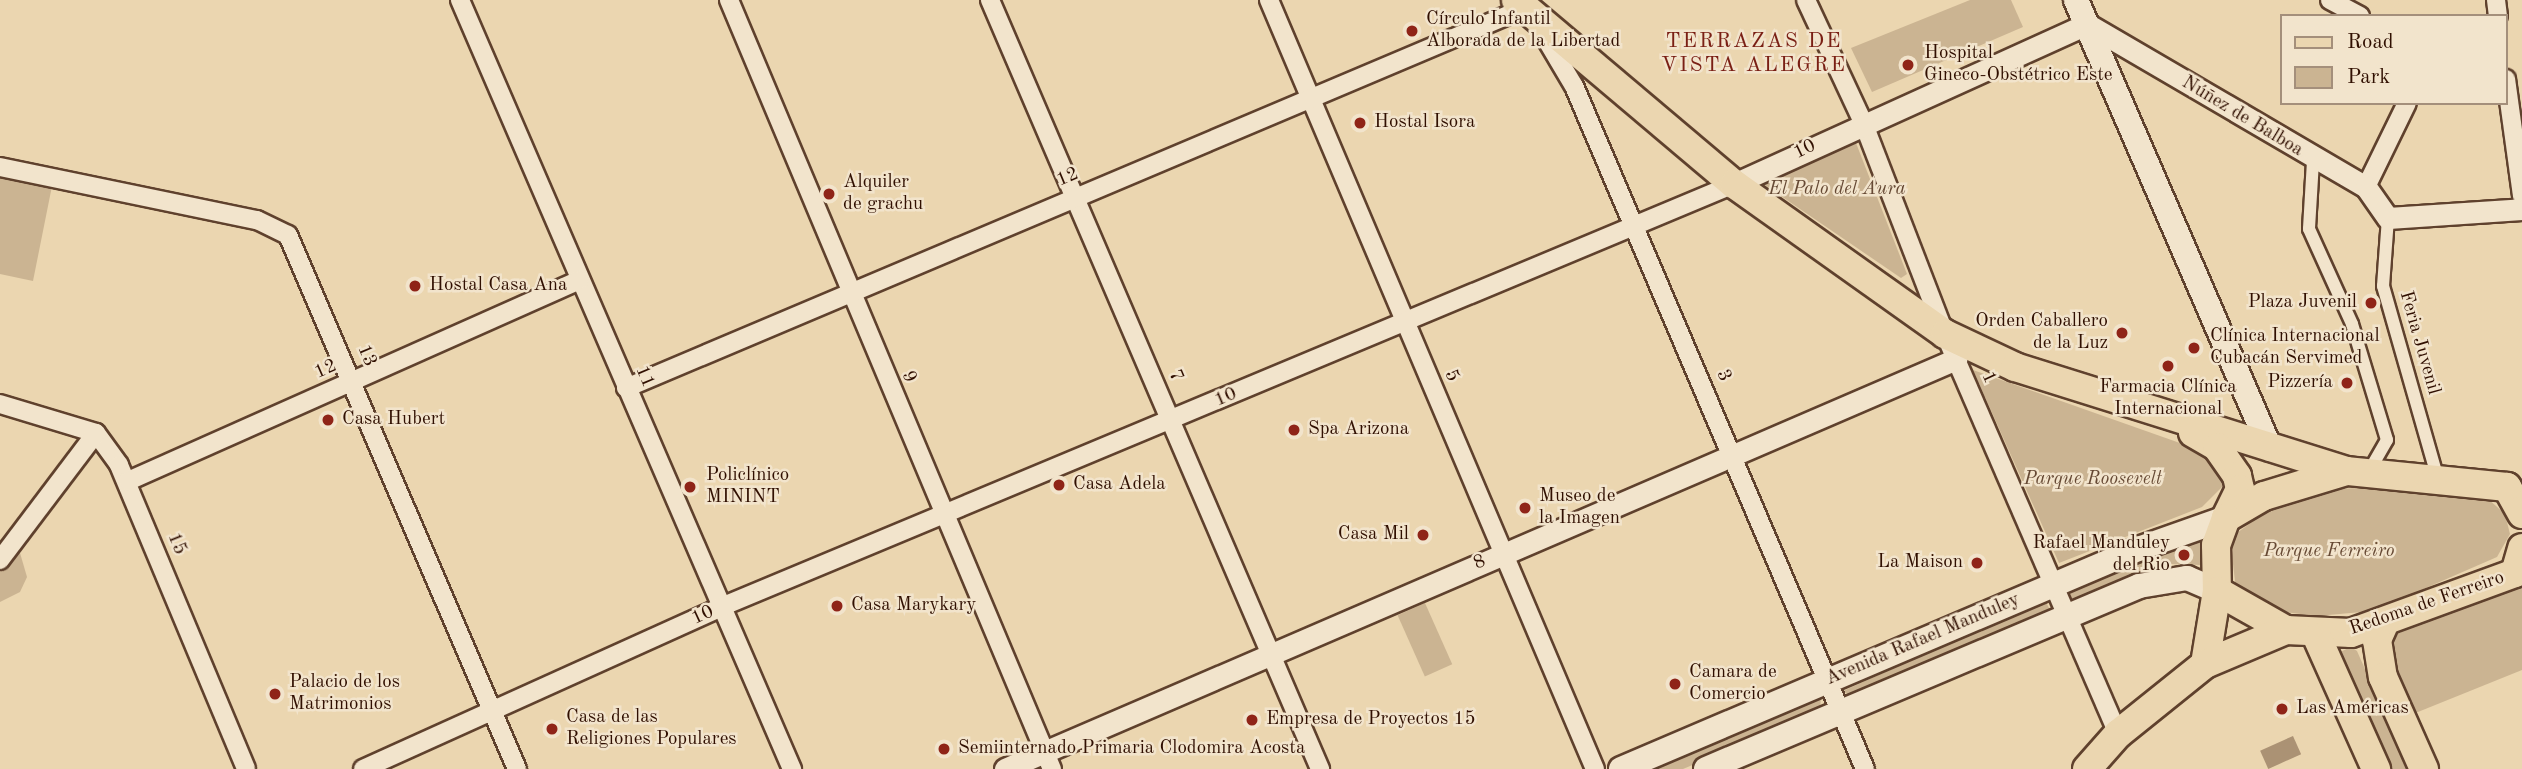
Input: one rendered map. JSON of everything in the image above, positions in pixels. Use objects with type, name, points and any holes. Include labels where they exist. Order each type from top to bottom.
[{"type":"main road","points":[[2076,0],[2270,449]]},
{"type":"main road","points":[[1526,2],[1734,184],[1950,346],[2270,449],[2358,471],[2437,476],[2514,487],[2522,514]]},
{"type":"main road","points":[[2167,417],[2228,459],[2240,489],[2216,545],[2217,591],[2205,664]]},
{"type":"main road","points":[[2226,518],[2264,496],[2358,471]]},
{"type":"main road","name":"Avenida Rafael Manduley","points":[[1621,769],[2052,585],[2226,518]]},
{"type":"main road","name":"Redoma de Ferreiro","points":[[2217,591],[2287,631],[2317,637],[2385,622],[2520,563]]},
{"type":"main road","name":"Avenida Rafael Manduley","points":[[1706,769],[2166,578],[2217,591]]},
{"type":"main road","points":[[2385,622],[2377,640],[2383,677],[2424,769]]},
{"type":"main road","points":[[2087,769],[2118,734],[2205,664],[2287,631]]},
{"type":"main road","points":[[2317,637],[2376,769]]},
{"type":"street","name":"11","points":[[460,0],[792,769]]},
{"type":"street","name":"9","points":[[729,0],[944,519],[1048,761]]},
{"type":"street","name":"7","points":[[990,0],[1320,769]]},
{"type":"street","name":"5","points":[[1269,0],[1595,769]]},
{"type":"street","points":[[1795,0],[1813,18]]},
{"type":"street","name":"1","points":[[1806,0],[1863,122],[1950,346],[2065,618],[2118,734]]},
{"type":"street","points":[[2330,0],[2356,14]]},
{"type":"street","name":"12","points":[[626,388],[850,291],[1311,99],[1526,2]]},
{"type":"street","name":"3","points":[[1526,2],[1574,86],[1732,451],[1865,769]]},
{"type":"street","name":"10","points":[[363,769],[722,607],[944,519],[1734,184],[1863,122],[2087,24]]},
{"type":"street","name":"Núñez de Balboa","points":[[2087,24],[2313,161],[2366,187],[2388,218]]},
{"type":"street","points":[[2508,94],[2522,196]]},
{"type":"street","points":[[2366,187],[2406,105]]},
{"type":"street","points":[[2313,161],[2309,229],[2352,324],[2387,440],[2358,471]]},
{"type":"street","name":"13","points":[[0,167],[257,220],[288,235],[353,381],[517,769]]},
{"type":"street","points":[[2388,218],[2522,209]]},
{"type":"street","name":"Feria Juvenil","points":[[2388,218],[2384,286],[2437,476]]},
{"type":"street","name":"12","points":[[128,481],[579,280]]},
{"type":"street","name":"8","points":[[1005,769],[1048,761],[1270,652],[1503,553],[1732,451],[1950,346]]},
{"type":"street","points":[[0,404],[96,433],[0,559]]},
{"type":"street","name":"15","points":[[96,433],[128,481],[246,769]]},
{"type":"green space","points":[[1970,0],[2011,0],[2023,27],[1872,92],[1851,48]]},
{"type":"green space","name":"El Palo del Aura","points":[[1856,143],[1907,274],[1901,278],[1762,183]]},
{"type":"green space","points":[[0,176],[52,186],[33,281],[0,274]]},
{"type":"green space","name":"Parque Roosevelt","points":[[1973,370],[2211,454],[2223,464],[2224,485],[2202,507],[2059,563]]},
{"type":"green space","name":"Parque Ferreiro","points":[[2422,486],[2487,498],[2505,514],[2510,534],[2497,557],[2373,611],[2317,616],[2261,609],[2236,590],[2230,538],[2282,500],[2329,489]]},
{"type":"green space","points":[[2200,537],[2202,565],[2169,564],[2081,602],[2069,597],[2070,589]]},
{"type":"green space","points":[[18,546],[27,577],[20,592],[0,602],[0,571]]},
{"type":"green space","points":[[2522,580],[2522,670],[2408,716],[2384,656],[2390,637]]},
{"type":"green space","points":[[2045,600],[2051,612],[1850,696],[1843,691]]},
{"type":"green space","points":[[1425,603],[1452,664],[1425,676],[1398,615]]},
{"type":"green space","points":[[2351,647],[2357,651],[2409,769],[2385,769],[2338,653]]},
{"type":"green space","points":[[1821,696],[1820,711],[1683,769],[1644,769]]},
{"type":"shaded area","points":[[2293,736],[2301,754],[2268,769],[2260,751]]},
{"type":"place","name":"Círculo Infantil Alborada de la Libertad","points":[[1412,31]]},
{"type":"place","name":"Hospital Gineco-Obstétrico Este","points":[[1908,65]]},
{"type":"place","name":"Hostal Isora","points":[[1360,123]]},
{"type":"place","name":"Alquiler de grachu","points":[[829,194]]},
{"type":"place","name":"Hostal Casa Ana","points":[[415,286]]},
{"type":"place","name":"Plaza Juvenil","points":[[2371,303]]},
{"type":"place","name":"Orden Caballero de la Luz","points":[[2122,333]]},
{"type":"place","name":"Clínica Internacional Cubacán Servimed","points":[[2194,348]]},
{"type":"place","name":"Farmacia Clínica Internacional","points":[[2168,366]]},
{"type":"place","name":"Pizzería","points":[[2347,383]]},
{"type":"place","name":"Casa Hubert","points":[[328,420]]},
{"type":"place","name":"Spa Arizona","points":[[1294,430]]},
{"type":"place","name":"Casa Adela","points":[[1059,485]]},
{"type":"place","name":"Policlínico MININT","points":[[690,487]]},
{"type":"place","name":"Museo de la Imagen","points":[[1525,508]]},
{"type":"place","name":"Casa Mil","points":[[1423,535]]},
{"type":"place","name":"Rafael Manduley del Rio","points":[[2184,555]]},
{"type":"place","name":"La Maison","points":[[1977,563]]},
{"type":"place","name":"Casa Marykary","points":[[837,606]]},
{"type":"place","name":"Camara de Comercio","points":[[1675,684]]},
{"type":"place","name":"Palacio de los Matrimonios","points":[[275,694]]},
{"type":"place","name":"Las Américas","points":[[2282,709]]},
{"type":"place","name":"Empresa de Proyectos 15","points":[[1252,720]]},
{"type":"place","name":"Casa de las Religiones Populares","points":[[552,729]]},
{"type":"place","name":"Semiinternado Primaria Clodomira Acosta","points":[[944,749]]},
{"type":"district","name":"TERRAZAS DE VISTA ALEGRE","points":[[1754,54]]}]
